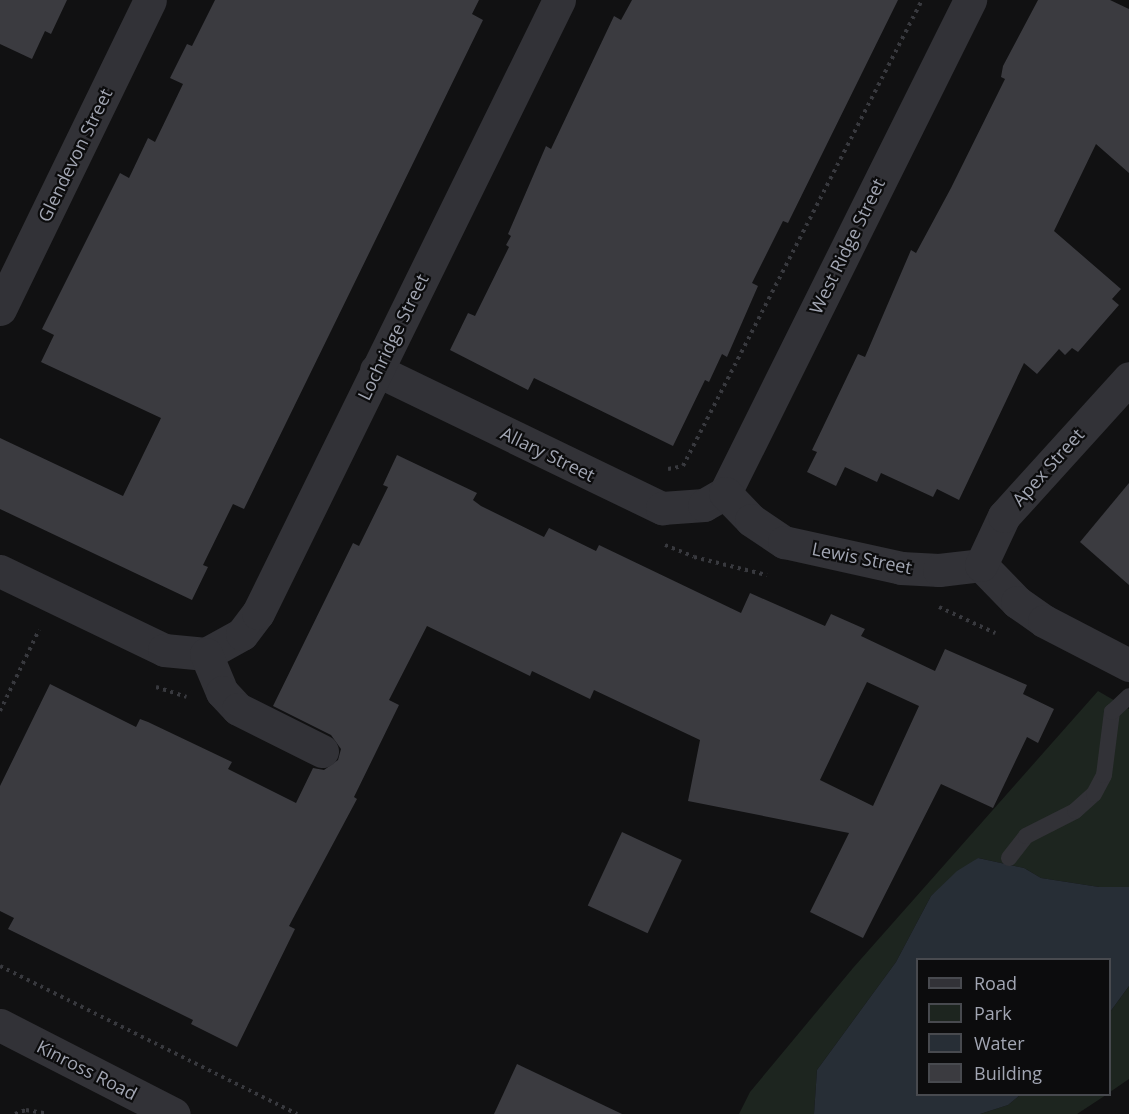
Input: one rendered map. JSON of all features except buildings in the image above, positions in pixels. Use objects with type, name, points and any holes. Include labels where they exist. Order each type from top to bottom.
[{"type":"street","name":"Glendevon Street","points":[[0,309],[150,0]]},
{"type":"street","name":"Lochridge Street","points":[[206,654],[242,634],[258,613],[559,0]]},
{"type":"street","name":"West Ridge Street","points":[[725,493],[970,0]]},
{"type":"street","name":"Allary Street","points":[[376,370],[662,508],[704,505],[725,493]]},
{"type":"street","name":"Apex Street","points":[[981,565],[1004,516],[1129,378]]},
{"type":"street","name":"Lewis Street","points":[[725,493],[751,520],[784,542],[901,568],[939,570],[981,565]]},
{"type":"street","points":[[981,565],[1017,602],[1044,621],[1129,665]]},
{"type":"street","points":[[0,571],[164,650],[206,654],[222,692],[238,709],[322,751]]},
{"type":"street","name":"Kinross Road","points":[[3,1035],[174,1114]]},
{"type":"lane","points":[[1009,858],[1026,836],[1075,811],[1094,794],[1104,775],[1113,712],[1129,696]]},
{"type":"path","points":[[658,468],[683,466],[922,0]]},
{"type":"path","points":[[662,544],[694,557],[769,576]]},
{"type":"path","points":[[933,605],[1002,636]]},
{"type":"path","points":[[29,625],[49,635]]},
{"type":"path","points":[[0,711],[39,630]]},
{"type":"path","points":[[150,684],[189,698],[222,692]]},
{"type":"path","points":[[0,966],[297,1114]]},
{"type":"path","points":[[15,1114],[26,1110],[48,1114]]},
{"type":"green space","points":[[1098,691],[1129,709],[1129,887],[1099,887],[1041,878],[1024,868],[978,858],[931,896],[896,962],[817,1070],[814,1114],[739,1114],[750,1092],[853,968]]},
{"type":"green space","points":[[1129,986],[1129,1079],[1111,1091],[1111,1011]]},
{"type":"green space","points":[[1019,1096],[1104,1096],[1077,1114],[980,1114],[1008,1105]]},
{"type":"water","points":[[978,858],[1024,868],[1041,878],[1099,887],[1129,887],[1129,986],[1111,1011],[1111,958],[916,958],[916,1096],[1019,1096],[1008,1105],[980,1114],[814,1114],[817,1070],[896,962],[931,896],[957,871]]}]
